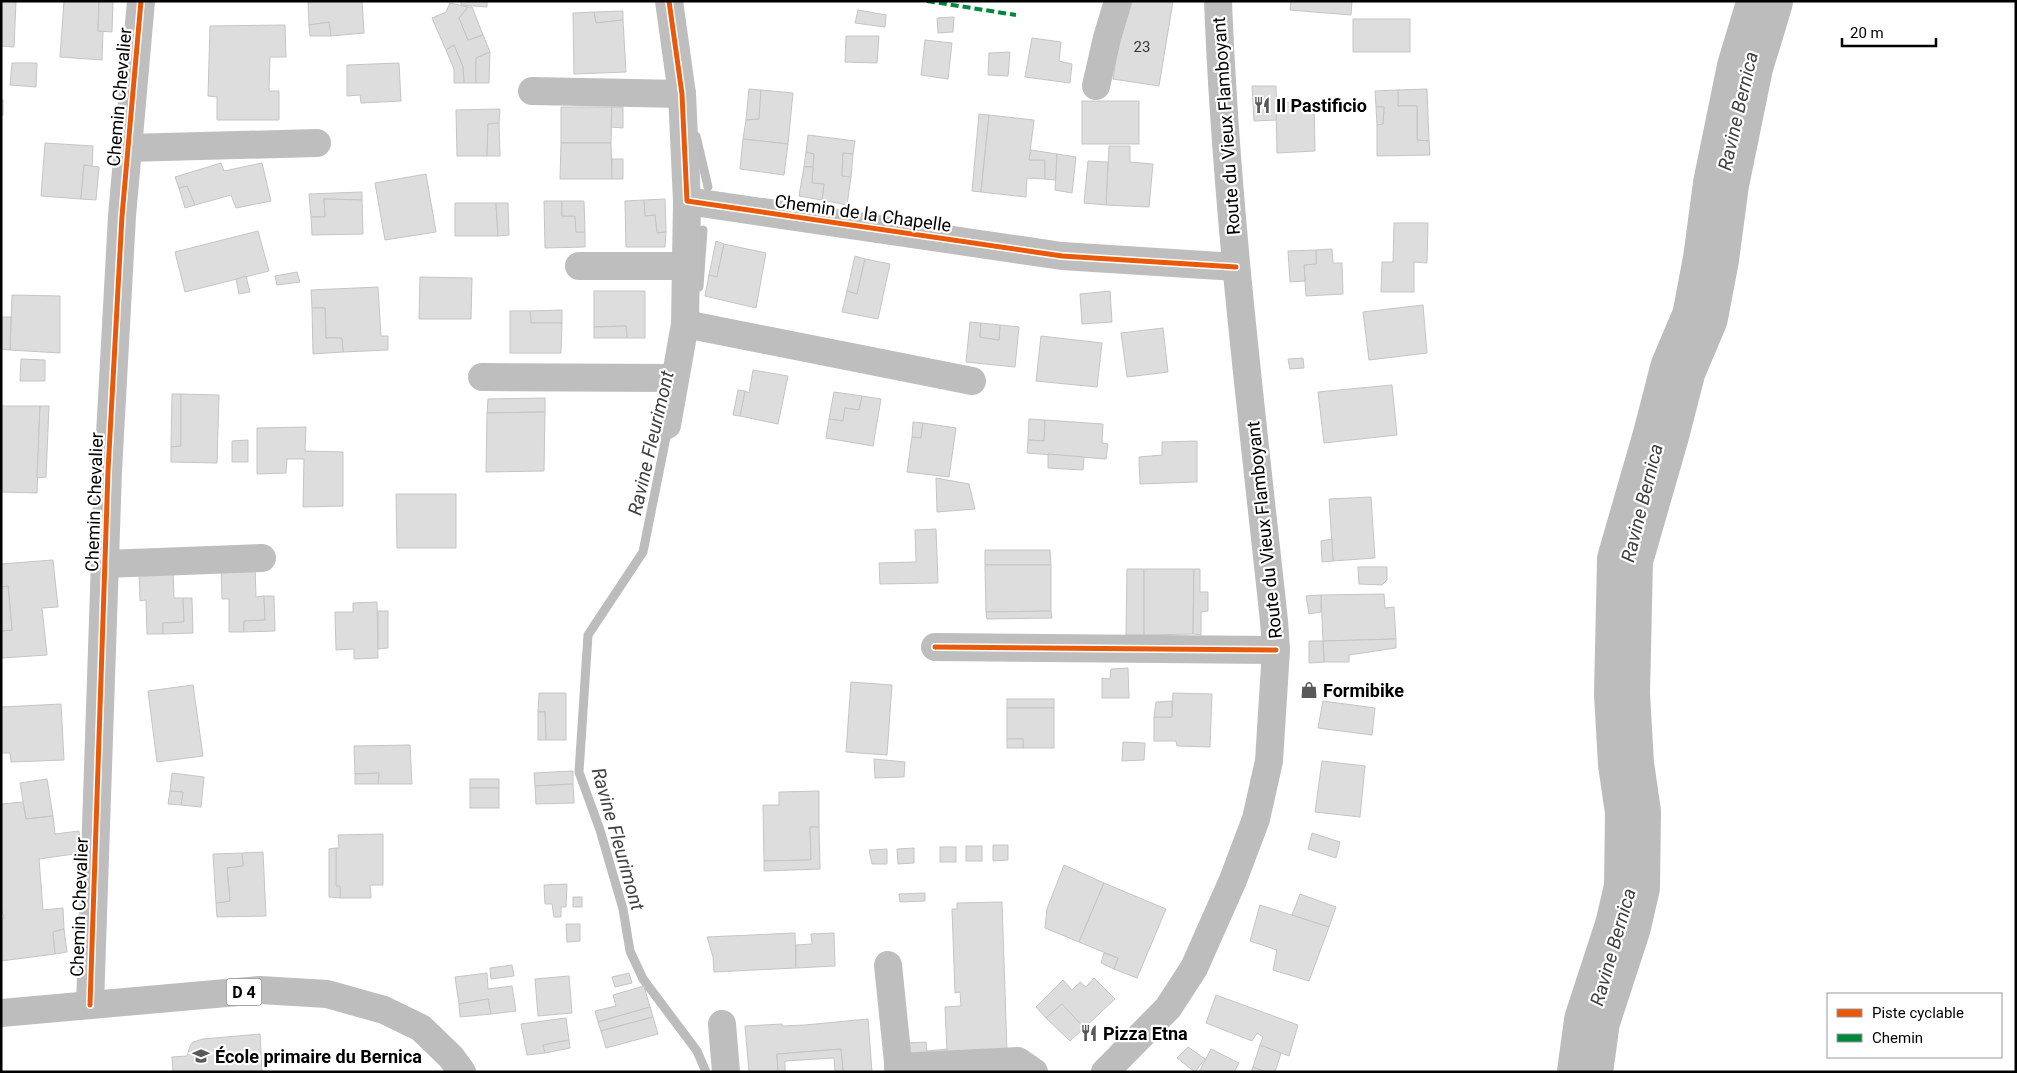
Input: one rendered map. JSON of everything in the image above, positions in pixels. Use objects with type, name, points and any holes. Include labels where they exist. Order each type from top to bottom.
[{"type":"main road","name":"Route du Vieux Flamboyant","points":[[1105,1072],[1168,1008],[1194,968],[1233,880],[1256,819],[1269,761],[1276,650],[1236,267],[1220,63],[1218,1]]},
{"type":"main road","name":"D 4","points":[[1,1013],[260,990],[327,994],[384,1010],[421,1028],[451,1057],[462,1072]]},
{"type":"street","name":"Chemin Chevalier","points":[[90,1005],[105,564],[120,255],[141,1]]},
{"type":"street","points":[[667,425],[685,324],[686,202],[682,94],[669,1]]},
{"type":"street","points":[[1096,86],[1118,1]]},
{"type":"street","points":[[532,91],[682,94]]},
{"type":"street","points":[[128,148],[317,143]]},
{"type":"street","name":"Chemin de la Chapelle","points":[[686,202],[1062,256],[1236,267]]},
{"type":"street","points":[[579,266],[685,266]]},
{"type":"street","points":[[685,324],[972,381]]},
{"type":"street","points":[[482,377],[675,378]]},
{"type":"street","points":[[105,564],[262,558]]},
{"type":"street","points":[[935,647],[1276,650]]},
{"type":"street","points":[[888,965],[898,1069],[1018,1061],[1034,1072]]},
{"type":"street","points":[[722,1024],[726,1072]]},
{"type":"building","points":[[1,1],[16,1],[14,47],[1,46]]},
{"type":"building","points":[[64,1],[99,1],[98,31],[103,31],[102,60],[60,57]]},
{"type":"building","points":[[99,1],[113,1],[112,32],[98,31]]},
{"type":"building","points":[[308,1],[362,1],[364,33],[331,36],[329,22],[309,25]]},
{"type":"building","points":[[461,1],[487,1],[487,7],[461,5]]},
{"type":"building","points":[[1125,1],[1173,1],[1159,86],[1113,79]]},
{"type":"building","points":[[1291,1],[1352,1],[1351,15],[1290,10]]},
{"type":"building","points":[[450,3],[468,7],[459,18],[468,40],[483,35],[490,52],[476,58],[476,83],[464,83],[463,67],[454,45],[446,50],[432,18],[446,12]]},
{"type":"building","points":[[468,7],[472,7],[483,35],[468,40],[459,18]]},
{"type":"building","points":[[858,10],[886,15],[885,27],[855,23]]},
{"type":"building","points":[[623,11],[623,20],[596,23],[594,12]]},
{"type":"building","points":[[594,12],[596,23],[623,20],[626,72],[574,74],[573,13]]},
{"type":"building","points":[[954,17],[953,32],[938,33],[937,18]]},
{"type":"building","points":[[1353,19],[1410,19],[1410,52],[1353,52]]},
{"type":"building","points":[[329,22],[331,36],[310,36],[309,25]]},
{"type":"building","points":[[285,25],[286,57],[270,57],[269,91],[279,91],[279,120],[217,120],[217,97],[208,96],[210,26]]},
{"type":"building","points":[[846,36],[879,36],[877,63],[845,62]]},
{"type":"building","points":[[1032,38],[1061,42],[1059,61],[1072,64],[1070,83],[1025,77]]},
{"type":"building","points":[[925,40],[952,43],[948,79],[921,75]]},
{"type":"building","points":[[454,45],[463,67],[464,83],[454,83],[454,69],[446,50]]},
{"type":"building","points":[[490,52],[489,83],[476,83],[476,58]]},
{"type":"building","points":[[1010,52],[1008,76],[988,75],[989,53]]},
{"type":"building","points":[[12,63],[37,63],[36,87],[10,85]]},
{"type":"building","points":[[399,63],[401,101],[361,103],[360,95],[347,96],[347,65]]},
{"type":"building","points":[[1252,86],[1276,86],[1277,120],[1254,121]]},
{"type":"building","points":[[749,89],[761,90],[759,119],[746,120]]},
{"type":"building","points":[[1427,89],[1429,141],[1417,140],[1417,106],[1398,106],[1398,90]]},
{"type":"building","points":[[761,90],[793,93],[788,144],[743,139],[746,120],[759,119]]},
{"type":"building","points":[[1398,90],[1398,106],[1417,106],[1417,140],[1429,141],[1430,155],[1377,156],[1377,125],[1383,124],[1384,107],[1376,107],[1375,91]]},
{"type":"building","points":[[1,100],[3,100],[3,115],[1,115]]},
{"type":"building","points":[[1082,101],[1139,101],[1139,144],[1082,144]]},
{"type":"building","points":[[1314,101],[1315,151],[1277,153],[1276,103]]},
{"type":"building","points":[[561,107],[612,107],[611,143],[561,143]]},
{"type":"building","points":[[612,107],[623,107],[623,128],[611,127]]},
{"type":"building","points":[[1376,107],[1384,107],[1383,124],[1377,125]]},
{"type":"building","points":[[500,109],[499,123],[488,124],[487,156],[457,156],[456,110]]},
{"type":"building","points":[[979,114],[989,115],[981,192],[972,191]]},
{"type":"building","points":[[989,115],[1034,120],[1029,160],[1045,160],[1045,179],[1027,178],[1026,197],[981,192]]},
{"type":"building","points":[[499,123],[500,156],[487,156],[488,124]]},
{"type":"building","points":[[808,135],[855,141],[853,154],[843,153],[842,176],[851,177],[847,205],[822,200],[824,184],[812,183],[814,154],[806,152]]},
{"type":"building","points":[[743,139],[788,144],[784,175],[740,169]]},
{"type":"building","points":[[45,143],[93,146],[92,167],[84,165],[81,199],[41,196]]},
{"type":"building","points":[[561,143],[611,143],[612,179],[560,179]]},
{"type":"building","points":[[1109,146],[1130,146],[1130,162],[1153,164],[1149,207],[1106,205]]},
{"type":"building","points":[[1031,150],[1057,154],[1056,180],[1045,179],[1045,160],[1029,160]]},
{"type":"building","points":[[806,152],[814,154],[813,167],[804,167]]},
{"type":"building","points":[[843,153],[853,154],[851,177],[842,176]]},
{"type":"building","points":[[1057,154],[1076,157],[1072,193],[1055,190]]},
{"type":"building","points":[[612,159],[623,159],[623,179],[612,179]]},
{"type":"building","points":[[1088,161],[1108,162],[1106,205],[1084,203]]},
{"type":"building","points":[[221,163],[224,171],[262,163],[271,201],[236,208],[231,195],[195,205],[187,186],[179,188],[175,177]]},
{"type":"building","points":[[84,165],[99,167],[96,200],[81,199]]},
{"type":"building","points":[[804,167],[813,167],[812,183],[824,184],[822,200],[799,196]]},
{"type":"building","points":[[426,174],[436,232],[385,240],[375,183]]},
{"type":"building","points":[[187,186],[195,205],[185,208],[179,188]]},
{"type":"building","points":[[362,192],[362,200],[324,199],[325,217],[311,217],[309,194]]},
{"type":"building","points":[[324,199],[362,200],[363,234],[312,235],[311,217],[325,217]]},
{"type":"building","points":[[665,199],[666,232],[657,233],[655,215],[645,216],[644,200]]},
{"type":"building","points":[[644,200],[645,216],[655,215],[657,233],[666,232],[665,247],[626,247],[625,201]]},
{"type":"building","points":[[544,201],[562,201],[562,216],[575,216],[576,232],[585,232],[585,247],[545,248]]},
{"type":"building","points":[[562,201],[584,201],[585,232],[576,232],[575,216],[562,216]]},
{"type":"building","points":[[455,203],[496,203],[498,236],[455,236]]},
{"type":"building","points":[[496,203],[508,203],[509,235],[498,236]]},
{"type":"building","points":[[1394,223],[1428,223],[1427,263],[1414,262],[1414,292],[1381,292],[1382,262],[1393,262]]},
{"type":"building","points":[[258,231],[269,271],[185,292],[175,252]]},
{"type":"building","points":[[716,241],[724,244],[717,277],[709,275]]},
{"type":"building","points":[[724,244],[766,253],[756,308],[705,296],[709,275],[717,277]]},
{"type":"building","points":[[1332,249],[1333,263],[1342,263],[1343,294],[1306,296],[1304,265],[1316,264],[1316,250]]},
{"type":"building","points":[[1316,250],[1316,264],[1304,265],[1305,281],[1290,282],[1288,251]]},
{"type":"building","points":[[855,256],[865,259],[857,294],[847,291]]},
{"type":"building","points":[[865,259],[890,264],[878,319],[842,312],[847,291],[857,294]]},
{"type":"building","points":[[297,272],[300,282],[277,285],[275,276]]},
{"type":"building","points":[[246,276],[250,292],[239,294],[236,279]]},
{"type":"building","points":[[420,277],[472,278],[471,319],[419,319]]},
{"type":"building","points":[[378,287],[381,336],[388,336],[388,350],[343,352],[342,338],[326,338],[325,308],[312,308],[311,290]]},
{"type":"building","points":[[594,291],[645,291],[645,338],[627,338],[626,326],[594,327]]},
{"type":"building","points":[[1110,291],[1112,322],[1082,324],[1080,294]]},
{"type":"building","points":[[12,295],[60,296],[60,353],[10,350]]},
{"type":"building","points":[[1423,305],[1427,353],[1369,360],[1363,312]]},
{"type":"building","points":[[312,308],[325,308],[326,338],[342,338],[343,352],[313,354]]},
{"type":"building","points":[[562,310],[562,323],[531,323],[530,311]]},
{"type":"building","points":[[510,311],[530,311],[531,323],[562,323],[561,353],[510,353]]},
{"type":"building","points":[[1,317],[11,317],[10,350],[1,349]]},
{"type":"building","points":[[970,322],[981,323],[980,337],[999,340],[1000,325],[1019,327],[1015,367],[966,362]]},
{"type":"building","points":[[981,323],[1000,325],[999,340],[980,337]]},
{"type":"building","points":[[626,326],[627,338],[594,338],[594,327]]},
{"type":"building","points":[[1163,328],[1168,372],[1127,377],[1121,333]]},
{"type":"building","points":[[1041,336],[1102,343],[1097,387],[1036,381]]},
{"type":"building","points":[[1303,358],[1304,368],[1290,369],[1288,359]]},
{"type":"building","points":[[21,359],[45,360],[45,381],[20,381]]},
{"type":"building","points":[[753,370],[788,376],[778,424],[740,416],[745,391],[749,393]]},
{"type":"building","points":[[1392,385],[1397,435],[1324,443],[1318,392]]},
{"type":"building","points":[[738,390],[745,391],[740,416],[733,415]]},
{"type":"building","points":[[834,392],[862,396],[859,410],[845,408],[843,421],[829,419]]},
{"type":"building","points":[[172,394],[181,394],[181,446],[171,447]]},
{"type":"building","points":[[181,394],[219,395],[217,463],[171,462],[171,447],[181,446]]},
{"type":"building","points":[[862,396],[881,399],[873,446],[826,438],[829,419],[843,421],[845,408],[859,410]]},
{"type":"building","points":[[545,398],[545,412],[487,413],[488,399]]},
{"type":"building","points":[[1,406],[40,406],[37,493],[1,492]]},
{"type":"building","points":[[40,406],[49,406],[46,477],[37,478]]},
{"type":"building","points":[[545,412],[544,471],[486,472],[487,413]]},
{"type":"building","points":[[1029,419],[1045,420],[1044,441],[1028,440]]},
{"type":"building","points":[[1045,420],[1103,424],[1102,443],[1108,444],[1106,459],[1027,453],[1028,440],[1044,441]]},
{"type":"building","points":[[913,422],[923,423],[921,438],[912,437]]},
{"type":"building","points":[[923,423],[956,428],[949,477],[907,472],[912,437],[921,438]]},
{"type":"building","points":[[306,427],[305,451],[343,452],[343,506],[303,507],[304,459],[287,459],[286,473],[257,474],[257,428]]},
{"type":"building","points":[[248,440],[248,462],[232,462],[232,441]]},
{"type":"building","points":[[1197,441],[1197,482],[1140,484],[1139,457],[1162,455],[1162,442]]},
{"type":"building","points":[[1048,454],[1084,457],[1083,470],[1048,468]]},
{"type":"building","points":[[936,478],[969,484],[975,509],[937,512]]},
{"type":"building","points":[[396,494],[456,494],[456,548],[397,548]]},
{"type":"building","points":[[1371,497],[1375,558],[1333,561],[1329,499]]},
{"type":"building","points":[[936,529],[938,583],[880,584],[879,563],[916,562],[915,530]]},
{"type":"building","points":[[1332,539],[1333,561],[1322,562],[1321,541]]},
{"type":"building","points":[[985,550],[1050,550],[1051,565],[985,565]]},
{"type":"building","points":[[53,560],[58,607],[42,608],[47,655],[2,658],[1,631],[12,630],[8,586],[1,587],[1,564]]},
{"type":"building","points":[[985,565],[1051,565],[1051,611],[986,612]]},
{"type":"building","points":[[255,566],[256,597],[264,596],[265,620],[244,621],[244,632],[229,632],[229,599],[222,599],[221,567]]},
{"type":"building","points":[[1358,567],[1387,567],[1387,580],[1382,585],[1359,584]]},
{"type":"building","points":[[173,568],[174,598],[183,598],[184,622],[163,623],[163,634],[147,634],[146,600],[140,601],[139,569]]},
{"type":"building","points":[[1127,569],[1144,569],[1144,635],[1126,635]]},
{"type":"building","points":[[1144,569],[1194,569],[1193,634],[1144,635]]},
{"type":"building","points":[[1194,569],[1200,569],[1200,592],[1208,592],[1208,611],[1201,612],[1201,635],[1193,634]]},
{"type":"building","points":[[8,586],[12,630],[1,631],[1,587]]},
{"type":"building","points":[[1384,594],[1385,608],[1394,607],[1396,639],[1323,641],[1321,595]]},
{"type":"building","points":[[1321,595],[1321,612],[1309,614],[1306,596]]},
{"type":"building","points":[[264,596],[274,596],[275,631],[244,632],[244,621],[265,620]]},
{"type":"building","points":[[183,598],[192,598],[193,633],[163,634],[163,623],[184,622]]},
{"type":"building","points":[[377,602],[378,658],[354,659],[354,649],[336,650],[335,612],[353,612],[353,603]]},
{"type":"building","points":[[378,611],[388,611],[388,648],[378,649]]},
{"type":"building","points":[[1051,611],[1052,618],[987,619],[986,612]]},
{"type":"building","points":[[1396,639],[1396,648],[1349,655],[1349,662],[1324,662],[1323,641]]},
{"type":"building","points":[[1309,641],[1323,641],[1324,662],[1309,663]]},
{"type":"building","points":[[1128,668],[1129,698],[1102,698],[1102,678],[1110,679],[1111,669]]},
{"type":"building","points":[[851,682],[892,685],[887,755],[846,752]]},
{"type":"building","points":[[193,685],[203,756],[157,762],[148,691]]},
{"type":"building","points":[[539,693],[566,693],[566,740],[546,740],[545,712],[538,712]]},
{"type":"building","points":[[1173,693],[1212,694],[1210,747],[1177,746],[1176,741],[1154,741],[1154,717],[1172,717]]},
{"type":"building","points":[[1007,699],[1054,699],[1054,708],[1007,708]]},
{"type":"building","points":[[1172,701],[1172,717],[1154,717],[1156,702]]},
{"type":"building","points":[[1323,701],[1375,708],[1372,735],[1318,728]]},
{"type":"building","points":[[61,704],[64,760],[11,762],[10,753],[1,753],[1,707]]},
{"type":"building","points":[[1007,708],[1054,708],[1054,748],[1023,748],[1023,739],[1007,739]]},
{"type":"building","points":[[538,712],[545,712],[546,740],[538,740]]},
{"type":"building","points":[[1007,739],[1023,739],[1023,748],[1007,748]]},
{"type":"building","points":[[1123,742],[1145,743],[1144,760],[1122,761]]},
{"type":"building","points":[[410,745],[412,784],[378,784],[379,773],[355,774],[354,746]]},
{"type":"building","points":[[874,759],[905,762],[904,777],[875,778]]},
{"type":"building","points":[[1322,761],[1365,766],[1360,817],[1315,812]]},
{"type":"building","points":[[573,771],[573,784],[535,786],[534,773]]},
{"type":"building","points":[[172,773],[204,777],[201,807],[181,805],[183,792],[170,791]]},
{"type":"building","points":[[379,773],[378,784],[355,784],[355,774]]},
{"type":"building","points":[[47,779],[53,816],[26,819],[20,783]]},
{"type":"building","points":[[470,779],[499,779],[499,788],[470,788]]},
{"type":"building","points":[[573,784],[574,803],[536,804],[535,786]]},
{"type":"building","points":[[470,788],[499,788],[499,808],[470,808]]},
{"type":"building","points":[[170,791],[183,792],[181,805],[168,804]]},
{"type":"building","points":[[819,791],[819,827],[810,827],[811,860],[764,861],[763,805],[779,805],[779,792]]},
{"type":"building","points":[[23,802],[26,819],[53,816],[55,834],[79,831],[81,853],[39,859],[43,910],[63,908],[64,929],[53,932],[55,954],[1,961],[1,919],[4,918],[1,908],[1,804]]},
{"type":"building","points":[[810,827],[819,827],[820,869],[764,871],[764,861],[811,860]]},
{"type":"building","points":[[1312,833],[1340,842],[1336,858],[1308,849]]},
{"type":"building","points":[[383,834],[383,885],[370,885],[371,898],[340,898],[340,886],[336,886],[336,848],[339,848],[338,835]]},
{"type":"building","points":[[993,845],[1008,845],[1008,860],[993,861]]},
{"type":"building","points":[[966,846],[982,846],[982,861],[966,861]]},
{"type":"building","points":[[940,847],[956,847],[956,862],[940,862]]},
{"type":"building","points":[[336,848],[336,886],[340,886],[340,898],[329,897],[329,849]]},
{"type":"building","points":[[914,848],[914,863],[898,864],[897,849]]},
{"type":"building","points":[[887,849],[887,864],[872,864],[869,850]]},
{"type":"building","points":[[263,852],[266,916],[217,917],[216,903],[230,901],[227,868],[243,866],[242,853]]},
{"type":"building","points":[[242,853],[243,866],[227,868],[230,901],[216,903],[213,854]]},
{"type":"building","points":[[1064,865],[1104,883],[1079,942],[1045,928],[1047,909]]},
{"type":"building","points":[[1104,883],[1166,909],[1137,978],[1114,969],[1118,958],[1079,942]]},
{"type":"building","points":[[567,884],[566,907],[561,907],[561,917],[554,917],[552,904],[545,904],[544,885]]},
{"type":"building","points":[[925,893],[925,901],[900,902],[899,894]]},
{"type":"building","points":[[1300,894],[1336,907],[1329,927],[1292,915]]},
{"type":"building","points":[[573,897],[582,897],[582,907],[573,907]]},
{"type":"building","points":[[1002,902],[1007,1051],[947,1053],[945,1007],[961,1006],[960,992],[955,993],[952,909],[957,909],[957,903]]},
{"type":"building","points":[[1260,905],[1329,927],[1309,981],[1273,970],[1277,950],[1250,941]]},
{"type":"building","points":[[566,924],[580,924],[580,941],[567,942]]},
{"type":"building","points":[[64,929],[67,952],[55,954],[53,932]]},
{"type":"building","points":[[795,933],[796,968],[714,972],[713,957],[707,937]]},
{"type":"building","points":[[834,933],[835,966],[796,968],[796,945],[812,944],[811,934]]},
{"type":"building","points":[[1104,953],[1118,958],[1114,969],[1101,963]]},
{"type":"building","points":[[512,965],[514,976],[491,979],[490,968]]},
{"type":"building","points":[[487,973],[488,989],[512,986],[516,1011],[491,1014],[488,999],[459,1004],[455,977]]},
{"type":"building","points":[[629,973],[632,983],[615,987],[612,977]]},
{"type":"building","points":[[569,976],[572,1013],[538,1016],[535,979]]},
{"type":"building","points":[[1094,978],[1115,999],[1084,1028],[1062,1004],[1046,1018],[1036,1007],[1063,980],[1072,990],[1080,982],[1086,987]]},
{"type":"building","points":[[644,986],[650,1007],[598,1022],[595,1011],[616,1006],[613,995]]},
{"type":"building","points":[[1216,995],[1298,1025],[1289,1056],[1260,1045],[1263,1037],[1257,1033],[1252,1041],[1206,1023]]},
{"type":"building","points":[[488,999],[491,1014],[460,1017],[459,1004]]},
{"type":"building","points":[[1062,1004],[1084,1028],[1070,1041],[1046,1018]]},
{"type":"building","points":[[650,1007],[653,1017],[601,1031],[598,1022]]},
{"type":"building","points":[[653,1017],[658,1034],[606,1048],[601,1031]]},
{"type":"building","points":[[566,1018],[569,1040],[543,1045],[545,1053],[527,1055],[521,1024]]},
{"type":"building","points":[[868,1019],[872,1072],[843,1072],[841,1049],[777,1054],[778,1072],[749,1072],[745,1026],[805,1025]]},
{"type":"building","points":[[260,1034],[262,1072],[173,1072],[172,1057],[187,1056],[193,1042],[203,1039]]},
{"type":"building","points":[[569,1040],[570,1048],[545,1053],[543,1045]]},
{"type":"building","points":[[926,1042],[927,1051],[947,1049],[947,1053],[910,1055],[907,1043]]},
{"type":"building","points":[[1260,1045],[1281,1053],[1275,1072],[1265,1072],[1253,1067]]},
{"type":"building","points":[[1188,1047],[1205,1059],[1195,1072],[1177,1058]]},
{"type":"building","points":[[841,1049],[843,1072],[835,1072],[834,1058],[785,1061],[785,1072],[778,1072],[777,1054]]},
{"type":"building","points":[[1211,1049],[1239,1063],[1234,1072],[1199,1072]]},
{"type":"building","points":[[1253,1067],[1265,1072],[1251,1072]]},
{"type":"waterway","name":"Ravine Bernica","points":[[1585,1072],[1592,1021],[1623,926],[1632,887],[1633,812],[1626,764],[1622,694],[1625,560],[1678,369],[1700,317],[1711,259],[1721,184],[1745,67],[1765,1]]},
{"type":"waterway","name":"Ravine Fleurimont","points":[[696,136],[708,187]]},
{"type":"waterway","name":"Ravine Fleurimont","points":[[699,287],[703,230]]},
{"type":"waterway","name":"Ravine Fleurimont","points":[[668,427],[643,552],[588,635],[579,772],[600,830],[623,909],[630,951],[643,979],[697,1051],[706,1072]]},
{"type":"marked path","points":[[927,1],[1016,15]]},
{"type":"cycle path","points":[[90,1005],[108,471],[122,216],[141,1]]},
{"type":"cycle path","points":[[669,1],[682,94],[687,201],[1062,256],[1236,267]]},
{"type":"cycle path","points":[[935,647],[1276,650]]},
{"type":"place","name":"Il Pastificio","points":[[1262,105]]},
{"type":"place","name":"Formibike","points":[[1309,690]]},
{"type":"place","name":"Pizza Etna","points":[[1089,1033]]},
{"type":"place","name":"École primaire du Bernica","points":[[201,1056]]}]
